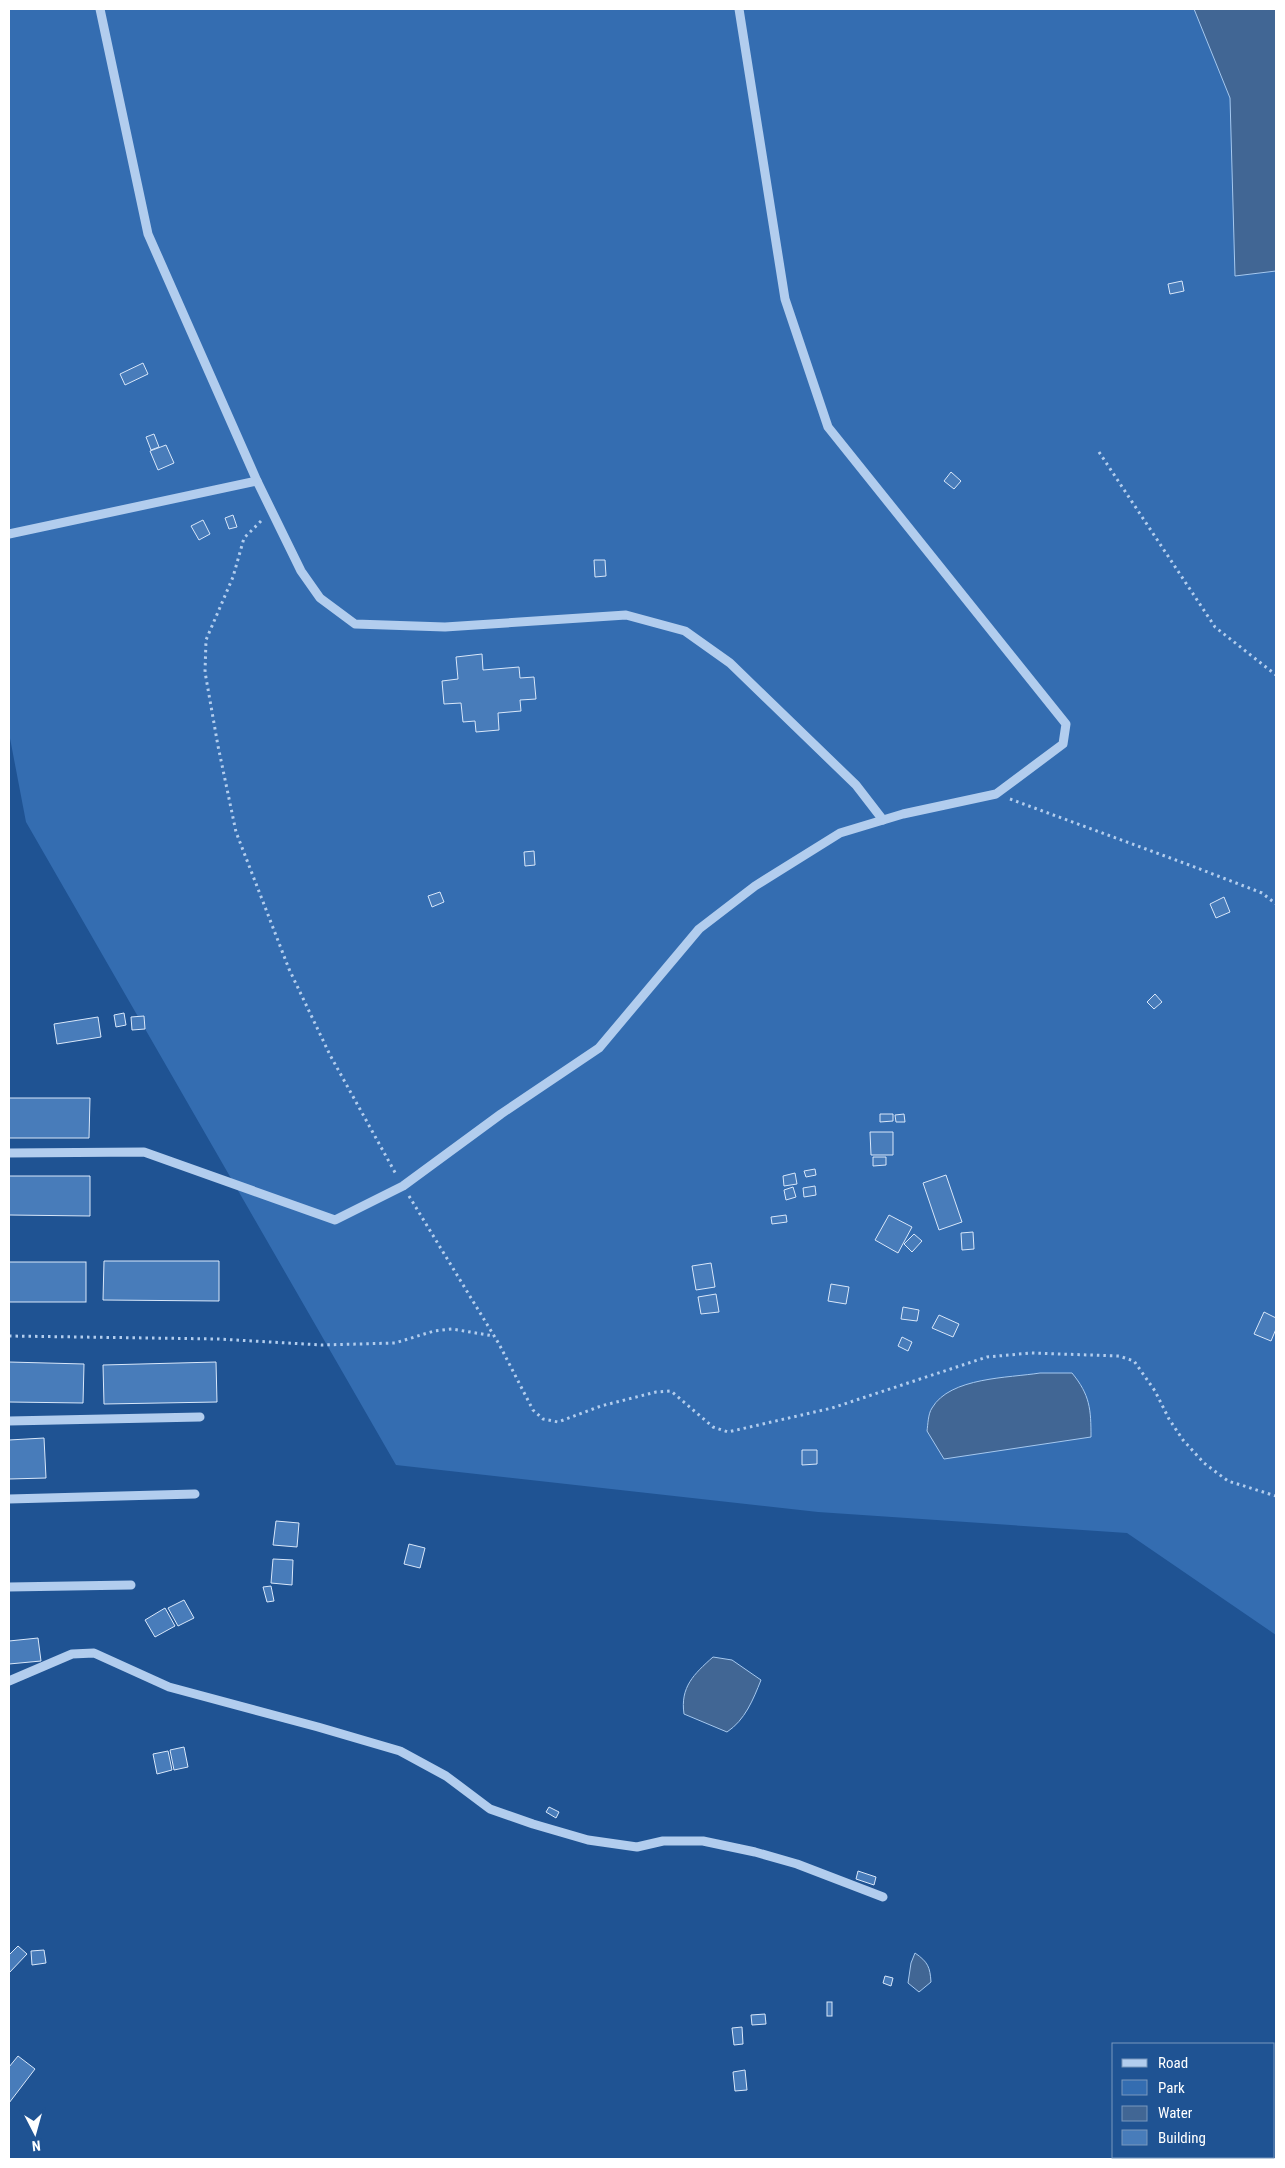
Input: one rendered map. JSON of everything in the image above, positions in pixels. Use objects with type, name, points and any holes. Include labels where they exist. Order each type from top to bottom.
[{"type":"street","points":[[100,9],[148,234],[257,481],[301,571],[320,598],[355,624],[445,626],[626,615],[685,631],[730,663],[856,785],[883,820]]},
{"type":"street","points":[[9,1153],[144,1152],[335,1220],[403,1186],[501,1114],[599,1048],[699,929],[755,886],[840,833],[883,820],[996,794],[1063,744],[1066,724],[828,427],[785,299],[739,9]]},
{"type":"street","points":[[9,534],[257,481]]},
{"type":"street","points":[[9,1421],[200,1417]]},
{"type":"street","points":[[9,1499],[195,1494]]},
{"type":"street","points":[[9,1587],[131,1585]]},
{"type":"street","points":[[9,1681],[72,1654],[94,1653],[169,1687],[400,1751],[446,1776],[490,1809],[533,1824],[588,1840],[637,1847],[663,1841],[703,1841],[755,1852],[797,1864],[883,1897]]},
{"type":"path","points":[[1099,452],[1215,627],[1276,675]]},
{"type":"path","points":[[271,509],[244,538],[233,577],[206,640],[206,672],[218,746],[236,832],[289,969],[330,1055],[403,1186],[494,1336],[533,1410],[543,1419],[558,1422],[601,1406],[656,1392],[671,1392],[713,1427],[728,1432],[832,1408],[987,1357],[1031,1353],[1119,1356],[1134,1361],[1155,1391],[1168,1419],[1183,1440],[1204,1463],[1228,1481],[1276,1496]]},
{"type":"path","points":[[996,794],[1262,893],[1276,904]]},
{"type":"path","points":[[9,1336],[219,1340],[322,1345],[395,1343],[434,1331],[452,1329],[494,1336]]},
{"type":"green space","points":[[9,9],[1276,9],[1276,1635],[1127,1533],[818,1512],[396,1465],[26,822],[9,733]]},
{"type":"water","points":[[1194,9],[1276,9],[1276,271],[1235,276],[1230,98]]},
{"type":"water","points":[[1040,1373],[1072,1373],[1083,1388],[1086,1396],[1091,1418],[1091,1437],[944,1459],[927,1431],[931,1410],[941,1398],[952,1390],[981,1381]]},
{"type":"water","points":[[713,1657],[732,1660],[761,1680],[744,1716],[727,1732],[684,1714],[683,1704],[686,1689],[694,1675]]},
{"type":"water","points":[[915,1953],[926,1962],[931,1977],[931,1982],[919,1992],[908,1983],[911,1963]]},
{"type":"building","points":[[1182,281],[1184,291],[1170,294],[1168,284]]},
{"type":"building","points":[[143,363],[148,374],[125,385],[120,374]]},
{"type":"building","points":[[154,434],[159,447],[151,450],[146,437]]},
{"type":"building","points":[[166,445],[174,463],[158,470],[150,451]]},
{"type":"building","points":[[951,472],[961,481],[954,489],[944,481]]},
{"type":"building","points":[[233,515],[237,527],[229,529],[225,518]]},
{"type":"building","points":[[203,520],[210,534],[199,540],[191,526]]},
{"type":"building","points":[[594,560],[605,560],[606,576],[595,577]]},
{"type":"building","points":[[482,654],[483,670],[519,667],[520,678],[534,677],[536,699],[520,700],[521,711],[498,713],[499,730],[476,732],[475,721],[463,722],[461,703],[444,704],[442,681],[458,679],[456,657]]},
{"type":"building","points":[[534,851],[535,865],[525,866],[524,852]]},
{"type":"building","points":[[440,892],[444,902],[432,907],[428,896]]},
{"type":"building","points":[[1224,897],[1230,912],[1216,918],[1210,904]]},
{"type":"building","points":[[1155,994],[1162,1002],[1154,1009],[1147,1002]]},
{"type":"building","points":[[124,1013],[126,1025],[116,1027],[114,1015]]},
{"type":"building","points":[[144,1016],[145,1029],[132,1030],[131,1017]]},
{"type":"building","points":[[98,1017],[101,1037],[57,1044],[54,1024]]},
{"type":"building","points":[[9,1098],[90,1098],[89,1138],[9,1138]]},
{"type":"building","points":[[880,1114],[893,1114],[893,1121],[880,1122]]},
{"type":"building","points":[[904,1114],[905,1122],[896,1122],[895,1115]]},
{"type":"building","points":[[870,1132],[893,1132],[893,1155],[871,1155]]},
{"type":"building","points":[[873,1157],[886,1157],[886,1165],[873,1166]]},
{"type":"building","points":[[815,1169],[816,1175],[806,1177],[804,1171]]},
{"type":"building","points":[[795,1173],[797,1184],[784,1186],[783,1176]]},
{"type":"building","points":[[946,1175],[962,1222],[939,1230],[923,1183]]},
{"type":"building","points":[[9,1176],[90,1176],[90,1216],[9,1215]]},
{"type":"building","points":[[815,1186],[816,1195],[804,1197],[803,1188]]},
{"type":"building","points":[[793,1187],[796,1197],[786,1200],[784,1190]]},
{"type":"building","points":[[786,1215],[787,1222],[772,1224],[771,1217]]},
{"type":"building","points":[[889,1215],[912,1227],[898,1253],[875,1240]]},
{"type":"building","points":[[973,1232],[974,1249],[962,1250],[961,1233]]},
{"type":"building","points":[[914,1234],[922,1241],[912,1252],[904,1244]]},
{"type":"building","points":[[104,1261],[219,1261],[219,1301],[103,1300]]},
{"type":"building","points":[[9,1262],[86,1262],[86,1302],[9,1302]]},
{"type":"building","points":[[711,1263],[715,1287],[696,1290],[692,1266]]},
{"type":"building","points":[[831,1284],[849,1287],[846,1304],[828,1301]]},
{"type":"building","points":[[716,1294],[719,1312],[701,1314],[698,1297]]},
{"type":"building","points":[[903,1307],[919,1310],[917,1321],[901,1319]]},
{"type":"building","points":[[1264,1312],[1276,1318],[1276,1329],[1271,1341],[1254,1334]]},
{"type":"building","points":[[939,1315],[959,1324],[953,1337],[932,1328]]},
{"type":"building","points":[[902,1337],[912,1342],[908,1351],[898,1346]]},
{"type":"building","points":[[9,1362],[84,1364],[83,1403],[9,1402]]},
{"type":"building","points":[[216,1362],[217,1402],[104,1404],[103,1365]]},
{"type":"building","points":[[44,1438],[46,1478],[9,1479],[9,1440]]},
{"type":"building","points":[[802,1450],[817,1450],[817,1464],[802,1465]]},
{"type":"building","points":[[276,1521],[299,1523],[297,1547],[273,1545]]},
{"type":"building","points":[[409,1544],[425,1548],[420,1568],[404,1564]]},
{"type":"building","points":[[273,1559],[293,1560],[292,1585],[271,1583]]},
{"type":"building","points":[[271,1586],[274,1601],[267,1602],[263,1587]]},
{"type":"building","points":[[184,1600],[194,1618],[178,1626],[168,1608]]},
{"type":"building","points":[[165,1608],[175,1626],[155,1637],[145,1620]]},
{"type":"building","points":[[38,1638],[41,1661],[9,1664],[9,1641]]},
{"type":"building","points":[[184,1747],[188,1767],[174,1770],[170,1750]]},
{"type":"building","points":[[168,1751],[172,1770],[157,1774],[153,1754]]},
{"type":"building","points":[[549,1807],[559,1812],[556,1818],[546,1812]]},
{"type":"building","points":[[858,1871],[876,1877],[874,1885],[856,1879]]},
{"type":"building","points":[[18,1946],[27,1954],[9,1973],[9,1955]]},
{"type":"building","points":[[44,1950],[46,1963],[32,1965],[31,1951]]},
{"type":"building","points":[[885,1976],[893,1978],[891,1986],[883,1983]]},
{"type":"building","points":[[827,2002],[832,2002],[832,2016],[827,2016]]},
{"type":"building","points":[[765,2014],[766,2024],[752,2025],[751,2015]]},
{"type":"building","points":[[742,2027],[743,2044],[734,2045],[732,2028]]},
{"type":"building","points":[[18,2056],[35,2069],[9,2103],[9,2067]]},
{"type":"building","points":[[745,2070],[747,2090],[735,2091],[733,2072]]}]
